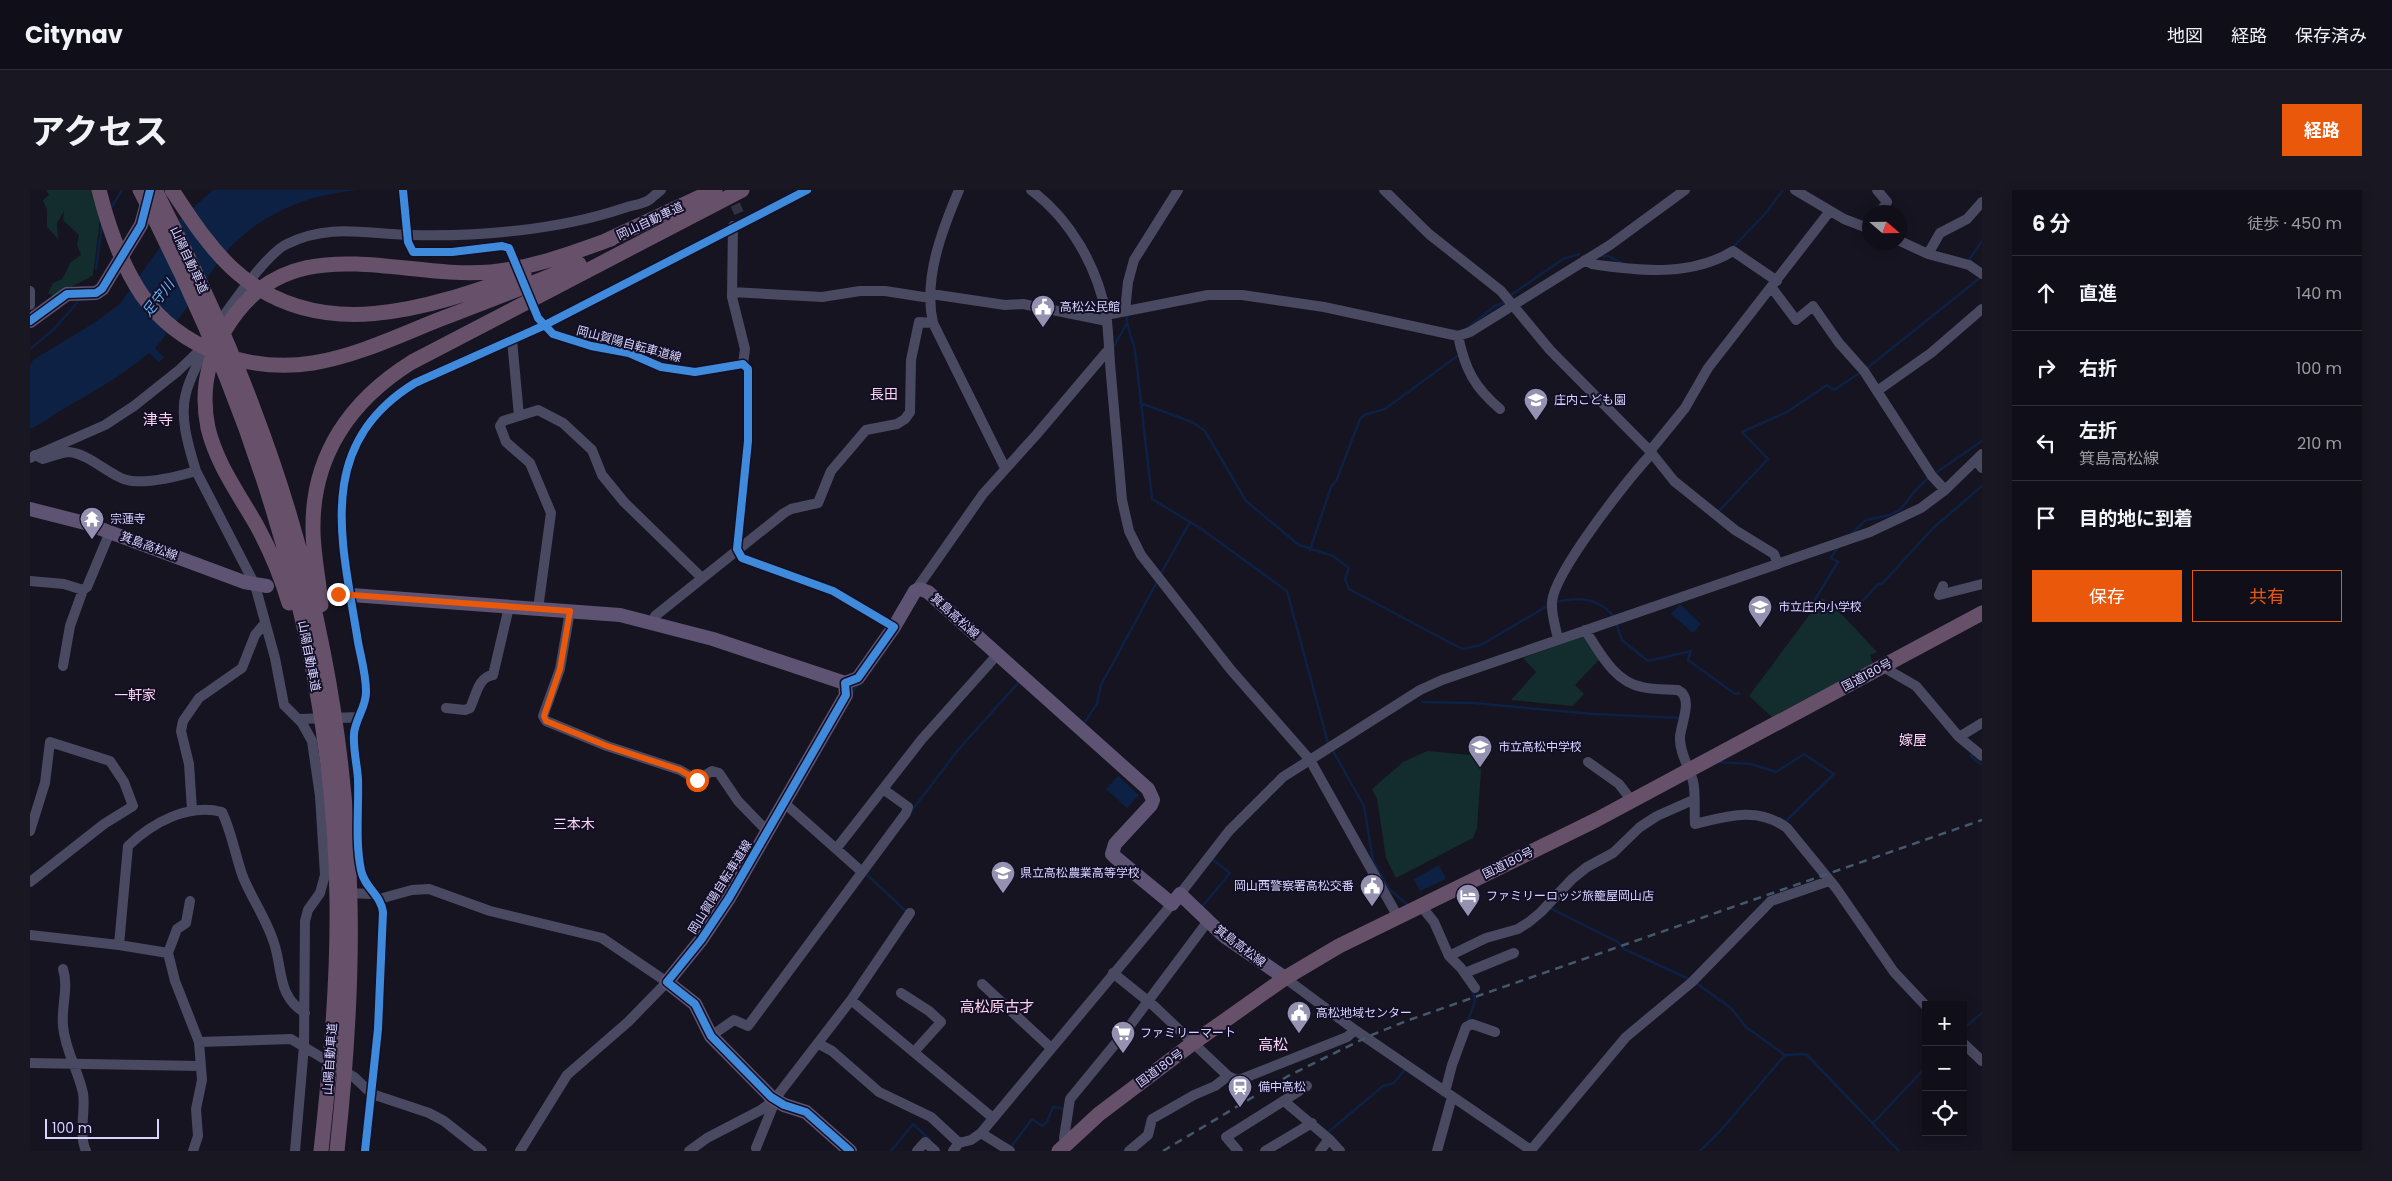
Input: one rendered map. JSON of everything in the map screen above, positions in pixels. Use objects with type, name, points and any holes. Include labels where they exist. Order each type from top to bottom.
[{"type":"highway","points":[[99,190],[116,244],[143,296],[174,328],[200,345],[240,361],[282,366],[327,360],[392,339],[559,273],[670,226]]},
{"type":"highway","name":"山陽自動車道","points":[[140,190],[204,323],[243,419],[288,560],[344,802],[346,1058],[337,1151]]},
{"type":"highway","name":"山陽自動車道","points":[[155,190],[230,349],[256,415],[300,555],[313,605],[327,765],[344,902],[321,1151]]},
{"type":"highway","points":[[172,190],[202,234],[231,267],[253,286],[275,298],[306,309],[337,315],[394,311],[510,279],[612,239]]},
{"type":"highway","name":"岡山自動車道","points":[[612,239],[715,190]]},
{"type":"highway","name":"岡山自動車道","points":[[670,226],[742,190]]},
{"type":"highway","points":[[322,703],[314,511],[316,494],[325,460],[349,416],[382,383],[412,362],[670,226]]},
{"type":"highway","points":[[322,703],[280,576],[257,527],[222,466],[208,426],[205,398],[208,370],[226,329],[243,306],[264,288],[287,275],[316,266],[357,263],[443,272],[491,272],[542,263],[612,239]]},
{"type":"highway","name":"国道180号","points":[[1062,1147],[1099,1114],[1193,1043],[1285,978],[1339,946],[1689,772],[1982,613]]},
{"type":"main road","points":[[30,321],[67,294],[96,293],[102,289],[141,224],[150,190]]},
{"type":"main road","name":"箕島高松線","points":[[30,509],[85,523],[261,585]]},
{"type":"main road","name":"箕島高松線","points":[[845,683],[858,678],[920,590],[997,655],[1148,790],[1153,800],[1151,805],[1115,844],[1112,854],[1285,978]]},
{"type":"main road","points":[[344,595],[620,615],[712,639],[845,683]]},
{"type":"main road","name":"岡山賀陽自転車道線","points":[[669,984],[716,919],[768,832],[786,806],[820,738],[846,695],[845,683]]},
{"type":"main road","points":[[669,984],[696,1004],[711,1036],[775,1102],[806,1112],[850,1151]]},
{"type":"street","points":[[141,224],[179,190]]},
{"type":"street","points":[[33,456],[105,424],[134,406],[193,358],[235,300],[262,267],[285,244],[314,233],[335,230],[366,234],[425,236],[521,229],[590,219],[640,204],[661,190]]},
{"type":"street","points":[[366,1151],[382,966],[383,912],[376,896],[364,882],[360,863],[354,739],[366,691],[344,595],[340,511],[346,471],[362,435],[381,410],[402,391],[428,376],[512,340],[601,296],[733,226],[741,217],[807,190]]},
{"type":"street","points":[[959,190],[943,230],[930,296],[933,323],[1005,468]]},
{"type":"street","points":[[1031,190],[1054,211],[1083,250],[1097,280],[1106,318],[1125,516],[1135,543],[1158,578],[1263,708],[1310,760],[1398,917]]},
{"type":"street","points":[[1127,310],[1128,282],[1134,260],[1178,190]]},
{"type":"street","points":[[1500,409],[1483,394],[1463,361],[1461,352],[1463,335],[1509,300],[1584,260],[1629,233],[1686,190]]},
{"type":"street","points":[[1795,190],[1830,211],[1862,224]]},
{"type":"street","points":[[1877,190],[1887,202],[1885,205]]},
{"type":"street","points":[[1390,192],[1422,227],[1490,281],[1509,300],[1578,380],[1651,454],[1674,481],[1715,515],[1774,554],[1778,564]]},
{"type":"street","points":[[1929,252],[1940,233],[1968,219],[1982,202]]},
{"type":"street","points":[[1558,640],[1552,603],[1556,587],[1566,568],[1594,527],[1685,408],[1708,368],[1775,285],[1830,211]]},
{"type":"street","points":[[733,226],[732,292],[733,305],[745,349],[743,364]]},
{"type":"street","points":[[1907,244],[1969,265],[1982,274]]},
{"type":"street","points":[[1584,260],[1592,264],[1644,271],[1664,270],[1718,261],[1733,251],[1775,285],[1796,320],[1812,306],[1839,343],[1864,370],[1932,475],[1945,490]]},
{"type":"street","points":[[30,291],[30,305]]},
{"type":"street","points":[[732,292],[822,298],[860,291],[886,291],[1005,305],[1023,304],[1106,318],[1127,310],[1208,296],[1242,295],[1333,309],[1463,335]]},
{"type":"street","points":[[1877,392],[1930,354],[1982,309]]},
{"type":"street","points":[[653,623],[655,616],[737,549],[767,529],[784,513],[792,509],[818,503],[831,471],[866,430],[897,424],[905,420],[911,408],[910,360],[919,322],[933,323]]},
{"type":"street","points":[[512,340],[520,416]]},
{"type":"street","points":[[206,342],[184,400],[185,425],[196,471],[261,585],[265,623],[284,705],[299,719],[312,741],[320,796],[325,875],[320,893],[308,910],[305,921],[304,1046],[295,1151]]},
{"type":"street","points":[[920,590],[982,494],[1037,434],[1109,349]]},
{"type":"street","points":[[538,609],[550,512],[530,463],[506,442],[500,426],[502,420],[538,410],[563,423],[592,450],[602,475],[624,502],[702,578]]},
{"type":"street","points":[[33,456],[43,459],[69,452],[103,466],[117,477],[131,481],[173,477],[196,471]]},
{"type":"street","points":[[821,1045],[832,1051],[879,1092],[931,1117],[956,1147],[971,1140],[981,1133],[1176,899],[1229,831],[1283,778],[1420,690],[1442,680],[1778,564],[1896,520],[1921,508],[1980,461]]},
{"type":"street","points":[[63,666],[70,626],[83,590],[87,587],[110,532]]},
{"type":"street","points":[[30,581],[64,584],[83,590]]},
{"type":"street","points":[[1943,586],[1939,596],[1982,584]]},
{"type":"street","points":[[446,708],[465,710],[470,708],[482,680],[486,676],[494,675],[509,607]]},
{"type":"street","points":[[570,611],[560,669],[544,716],[546,721],[607,746],[680,770],[697,780],[712,772],[719,773],[738,801],[768,832]]},
{"type":"street","points":[[192,810],[189,764],[181,731],[183,721],[202,695],[242,668],[255,635],[265,623]]},
{"type":"street","points":[[1586,630],[1603,657],[1622,678],[1644,688],[1678,690],[1682,692],[1686,702],[1680,738],[1693,783],[1695,824],[1744,813],[1777,821],[1787,828],[1836,888],[1894,972],[1922,1002]]},
{"type":"street","points":[[836,849],[922,738],[997,655]]},
{"type":"street","points":[[1883,667],[1916,686],[1959,737],[1978,753]]},
{"type":"street","points":[[299,719],[359,717]]},
{"type":"street","points":[[1959,737],[1982,723]]},
{"type":"street","points":[[30,831],[45,784],[50,742],[110,761],[124,782],[133,806],[104,824],[30,882]]},
{"type":"street","points":[[1588,762],[1619,784],[1632,801]]},
{"type":"street","points":[[711,1036],[734,1020],[748,1026],[908,807],[883,789]]},
{"type":"street","points":[[1448,953],[1486,938],[1518,929],[1546,906],[1572,879],[1613,853],[1640,827],[1657,816],[1693,800]]},
{"type":"street","points":[[786,806],[861,871]]},
{"type":"street","points":[[120,945],[128,846],[160,823],[192,810],[222,812],[229,825],[234,851],[243,877],[274,944],[281,979],[289,1000],[305,1012]]},
{"type":"street","points":[[1285,978],[1355,1030],[1526,1149],[1626,1037],[1693,981],[1771,901],[1829,881]]},
{"type":"street","points":[[320,893],[376,896],[429,889],[490,911],[566,931],[602,938],[669,984],[567,1075],[520,1151]]},
{"type":"street","points":[[190,901],[186,923],[177,929],[168,953],[175,981],[199,1042],[202,1080],[196,1109],[198,1136],[194,1151]]},
{"type":"street","points":[[1417,908],[1434,922],[1448,953],[1475,988]]},
{"type":"street","points":[[756,1148],[775,1102],[821,1045],[853,1001],[909,915]]},
{"type":"street","points":[[1062,1147],[1070,1099],[1148,1002],[1208,921]]},
{"type":"street","points":[[30,935],[120,945],[168,953]]},
{"type":"street","points":[[1466,974],[1514,952]]},
{"type":"street","points":[[63,969],[67,981],[62,1025],[66,1045],[83,1093],[86,1151]]},
{"type":"street","points":[[1114,973],[1228,1076],[1237,1080],[1347,1037],[1355,1030]]},
{"type":"street","points":[[982,984],[1051,1048]]},
{"type":"street","points":[[901,993],[929,1010],[941,1022],[914,1052]]},
{"type":"street","points":[[853,1001],[993,1118]]},
{"type":"street","points":[[1437,1151],[1450,1097],[1457,1051],[1466,1027],[1472,1024],[1495,1032]]},
{"type":"street","points":[[199,1042],[291,1039],[354,1077],[372,1094],[429,1113],[444,1121],[482,1151]]},
{"type":"street","points":[[1966,1046],[1982,1061]]},
{"type":"street","points":[[30,1063],[200,1066]]},
{"type":"street","points":[[1129,1151],[1148,1135],[1152,1119],[1194,1095],[1215,1086],[1228,1076]]},
{"type":"street","points":[[1238,1151],[1226,1137],[1308,1086]]},
{"type":"street","points":[[1284,1101],[1327,1136],[1340,1151]]},
{"type":"street","points":[[689,1151],[706,1138],[775,1102]]},
{"type":"street","points":[[1265,1151],[1312,1124]]},
{"type":"street","points":[[981,1133],[1010,1151]]},
{"type":"street","points":[[1320,1151],[1327,1136]]},
{"type":"street","points":[[917,1151],[924,1142],[935,1151]]},
{"type":"green space","points":[[46,190],[93,190],[100,220],[93,275],[52,296],[48,293],[53,283],[62,279],[71,262],[81,255],[77,245],[79,235],[63,220],[64,211],[57,223],[58,239],[47,227],[47,210],[43,200],[49,195]]},
{"type":"green space","points":[[1822,598],[1835,607],[1877,652],[1870,655],[1873,664],[1772,717],[1749,696]]},
{"type":"green space","points":[[1583,636],[1599,660],[1575,685],[1584,694],[1573,706],[1511,700],[1536,672],[1523,658]]},
{"type":"green space","points":[[1427,751],[1482,756],[1477,828],[1473,838],[1396,878],[1386,858],[1377,799],[1372,789],[1403,762]]},
{"type":"water","name":"足守川","points":[[213,190],[359,190],[340,192],[304,201],[286,208],[254,227],[223,255],[176,322],[155,348],[164,357],[159,362],[149,353],[106,384],[30,429],[30,366],[33,360],[94,323],[120,304],[179,220]]},
{"type":"water","points":[[1680,604],[1701,624],[1693,633],[1671,614]]},
{"type":"water","points":[[1118,776],[1139,795],[1127,808],[1106,789]]},
{"type":"water","points":[[1439,865],[1446,879],[1420,891],[1414,879]]},
{"type":"waterway","points":[[111,208],[122,190]]},
{"type":"waterway","points":[[1733,247],[1765,214],[1783,190]]},
{"type":"waterway","points":[[96,269],[102,224]]},
{"type":"waterway","points":[[1972,262],[1969,260],[1982,241]]},
{"type":"waterway","points":[[1508,297],[1563,259],[1579,254]]},
{"type":"waterway","points":[[1600,256],[1608,256],[1622,263]]},
{"type":"waterway","points":[[1866,369],[1981,277]]},
{"type":"waterway","points":[[1467,328],[1495,306],[1506,302]]},
{"type":"waterway","points":[[30,349],[53,330],[77,303]]},
{"type":"waterway","points":[[1114,346],[1127,323],[1127,313]]},
{"type":"waterway","points":[[1127,323],[1135,350],[1152,499],[1200,528],[1287,591],[1328,743]]},
{"type":"waterway","points":[[1310,550],[1331,487],[1337,479],[1360,419],[1364,415],[1385,409],[1460,354]]},
{"type":"waterway","points":[[1718,512],[1768,459],[1742,432],[1787,412],[1827,385],[1834,390],[1861,372]]},
{"type":"waterway","points":[[1140,403],[1192,422],[1205,431],[1246,501],[1299,545],[1333,556],[1349,568],[1345,579],[1349,589],[1462,649],[1481,645],[1549,605]]},
{"type":"waterway","points":[[1934,474],[1982,441]]},
{"type":"waterway","points":[[1850,535],[1866,520],[1890,515],[1901,509],[1929,477]]},
{"type":"waterway","points":[[1842,603],[1852,613],[1878,584],[1882,584],[1933,528],[1982,486]]},
{"type":"waterway","points":[[1160,575],[1190,522]]},
{"type":"waterway","points":[[1811,606],[1838,562],[1831,558],[1837,548]]},
{"type":"waterway","points":[[1083,725],[1097,704],[1101,685],[1158,580]]},
{"type":"waterway","points":[[1556,602],[1572,599],[1588,600],[1602,606],[1614,617]]},
{"type":"waterway","points":[[1616,623],[1622,640],[1648,661],[1691,651],[1688,660],[1735,694],[1739,693]]},
{"type":"waterway","points":[[910,813],[958,750],[1019,682]]},
{"type":"waterway","points":[[852,693],[859,683]]},
{"type":"waterway","points":[[1422,702],[1473,703],[1593,714],[1681,718]]},
{"type":"waterway","points":[[1332,749],[1364,806],[1373,861],[1389,889],[1409,906]]},
{"type":"waterway","points":[[1975,752],[1971,756],[1982,765]]},
{"type":"waterway","points":[[1718,762],[1751,764],[1776,772],[1804,754],[1834,774],[1785,822]]},
{"type":"waterway","points":[[1201,908],[1230,873],[1212,859]]},
{"type":"waterway","points":[[865,873],[908,913]]},
{"type":"waterway","points":[[1550,908],[1618,942],[1624,949],[1691,980]]},
{"type":"waterway","points":[[1696,983],[1731,1008],[1746,1027],[1785,1055],[1806,1054],[1899,1151]]},
{"type":"waterway","points":[[1468,1021],[1475,1001],[1472,989]]},
{"type":"waterway","points":[[1967,1026],[1982,1013]]},
{"type":"waterway","points":[[1700,1151],[1721,1130],[1785,1055]]},
{"type":"waterway","points":[[1326,1134],[1383,1086],[1394,1083],[1406,1068]]},
{"type":"waterway","points":[[1873,1123],[1922,1071]]},
{"type":"waterway","points":[[1011,1147],[1032,1119],[1042,1126],[1047,1122],[1053,1107],[1066,1109]]},
{"type":"waterway","points":[[891,1151],[913,1124],[930,1140]]},
{"type":"tunnel","points":[[729,191],[739,213]]},
{"type":"railway","points":[[1163,1151],[1288,1076],[1367,1037],[1409,1020],[1982,820]]},
{"type":"cycle path","points":[[30,321],[67,294],[96,293],[102,289],[141,225],[150,190]]},
{"type":"cycle path","points":[[403,190],[408,242],[413,252],[452,252],[502,246],[509,248],[538,318],[553,334],[591,346],[629,353],[661,367],[695,372],[743,364],[748,369],[748,441],[737,549],[742,558],[833,591],[894,627],[858,678],[845,683],[846,695],[729,898],[701,940],[667,982],[695,1004],[711,1036],[771,1097],[784,1105],[806,1112],[850,1151]]},
{"type":"cycle path","points":[[365,1151],[378,1029],[383,912],[382,906],[365,881],[359,859],[358,779],[354,734],[356,723],[365,702],[366,685],[346,569],[342,534],[342,500],[348,467],[361,436],[382,408],[415,383],[543,326],[807,190]]},
{"type":"place","name":"高松公民館","points":[[1043,328]]},
{"type":"place","name":"庄内こども園","points":[[1536,421]]},
{"type":"place","name":"宗蓮寺","points":[[92,540]]},
{"type":"place","name":"市立庄内小学校","points":[[1760,628]]},
{"type":"place","name":"市立高松中学校","points":[[1480,768]]},
{"type":"place","name":"県立高松農業高等学校","points":[[1003,894]]},
{"type":"place","name":"岡山西警察署高松交番","points":[[1372,907]]},
{"type":"place","name":"ファミリーロッジ旅籠屋岡山店","points":[[1468,917]]},
{"type":"place","name":"高松地域センター","points":[[1299,1034]]},
{"type":"place","name":"ファミリーマート","points":[[1123,1054]]},
{"type":"place","name":"備中高松","points":[[1240,1108]]},
{"type":"district","name":"長田","points":[[884,394]]},
{"type":"district","name":"津寺","points":[[158,420]]},
{"type":"district","name":"一軒家","points":[[135,695]]},
{"type":"district","name":"嫁屋","points":[[1913,740]]},
{"type":"district","name":"三本木","points":[[574,824]]},
{"type":"district","name":"高松原古才","points":[[997,1007]]},
{"type":"district","name":"高松","points":[[1273,1045]]},
{"type":"route","points":[[338,594],[570,611],[560,669],[544,716],[546,721],[607,746],[663,766],[680,770],[697,780]]}]
